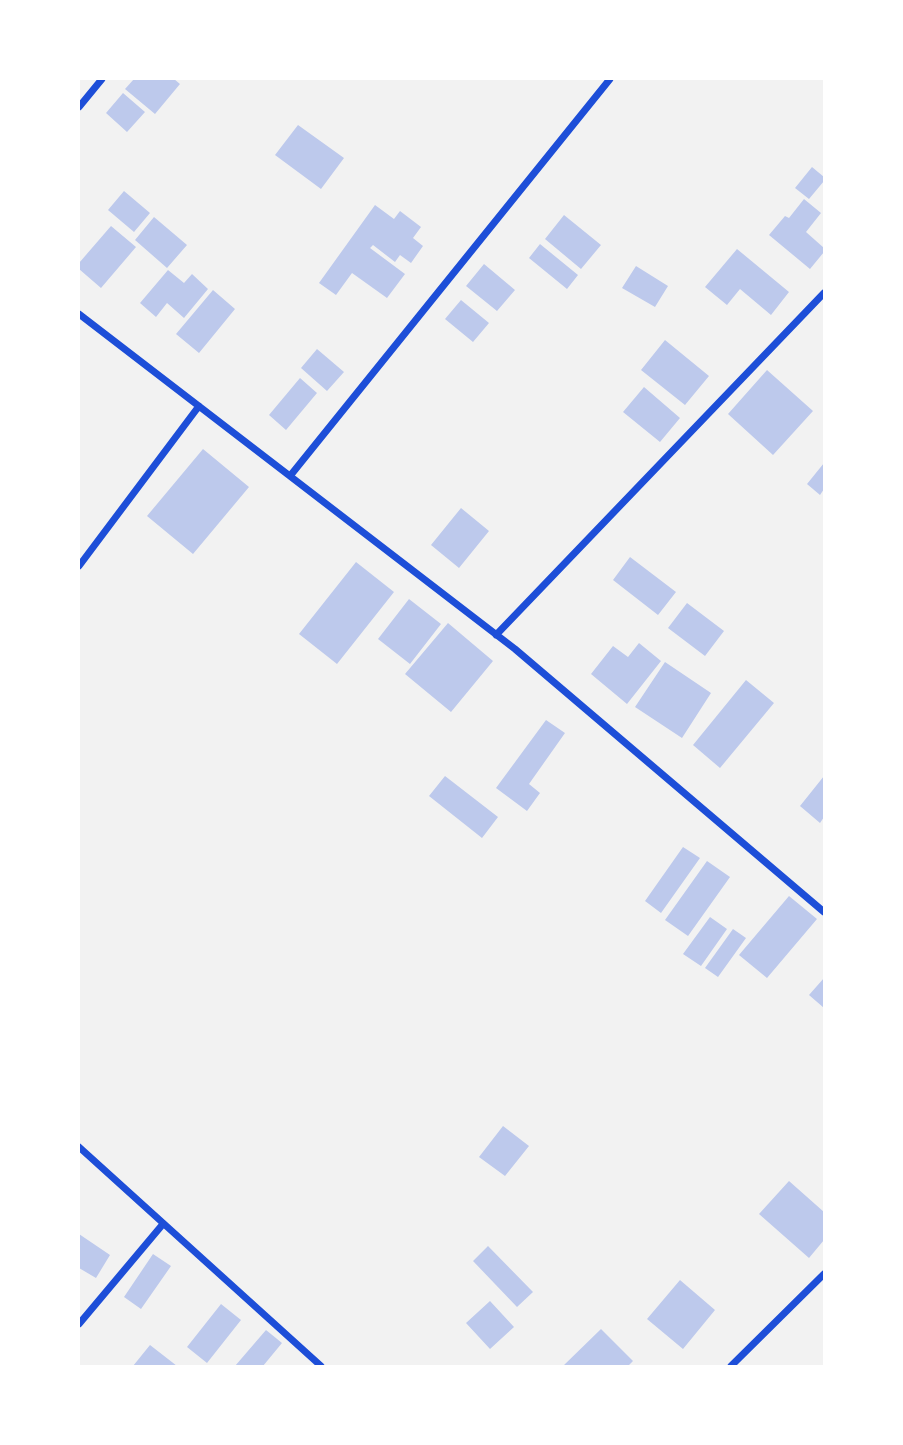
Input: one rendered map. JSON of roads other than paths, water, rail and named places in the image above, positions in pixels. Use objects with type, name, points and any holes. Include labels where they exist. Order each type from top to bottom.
[{"type":"street","points":[[79,107],[102,79]]},
{"type":"street","points":[[290,476],[610,79]]},
{"type":"street","points":[[496,635],[824,293]]},
{"type":"street","points":[[79,314],[496,635],[824,912]]},
{"type":"street","points":[[79,566],[199,406]]},
{"type":"street","points":[[79,1147],[321,1366]]},
{"type":"street","points":[[79,1324],[163,1224]]},
{"type":"street","points":[[731,1366],[824,1274]]}]
